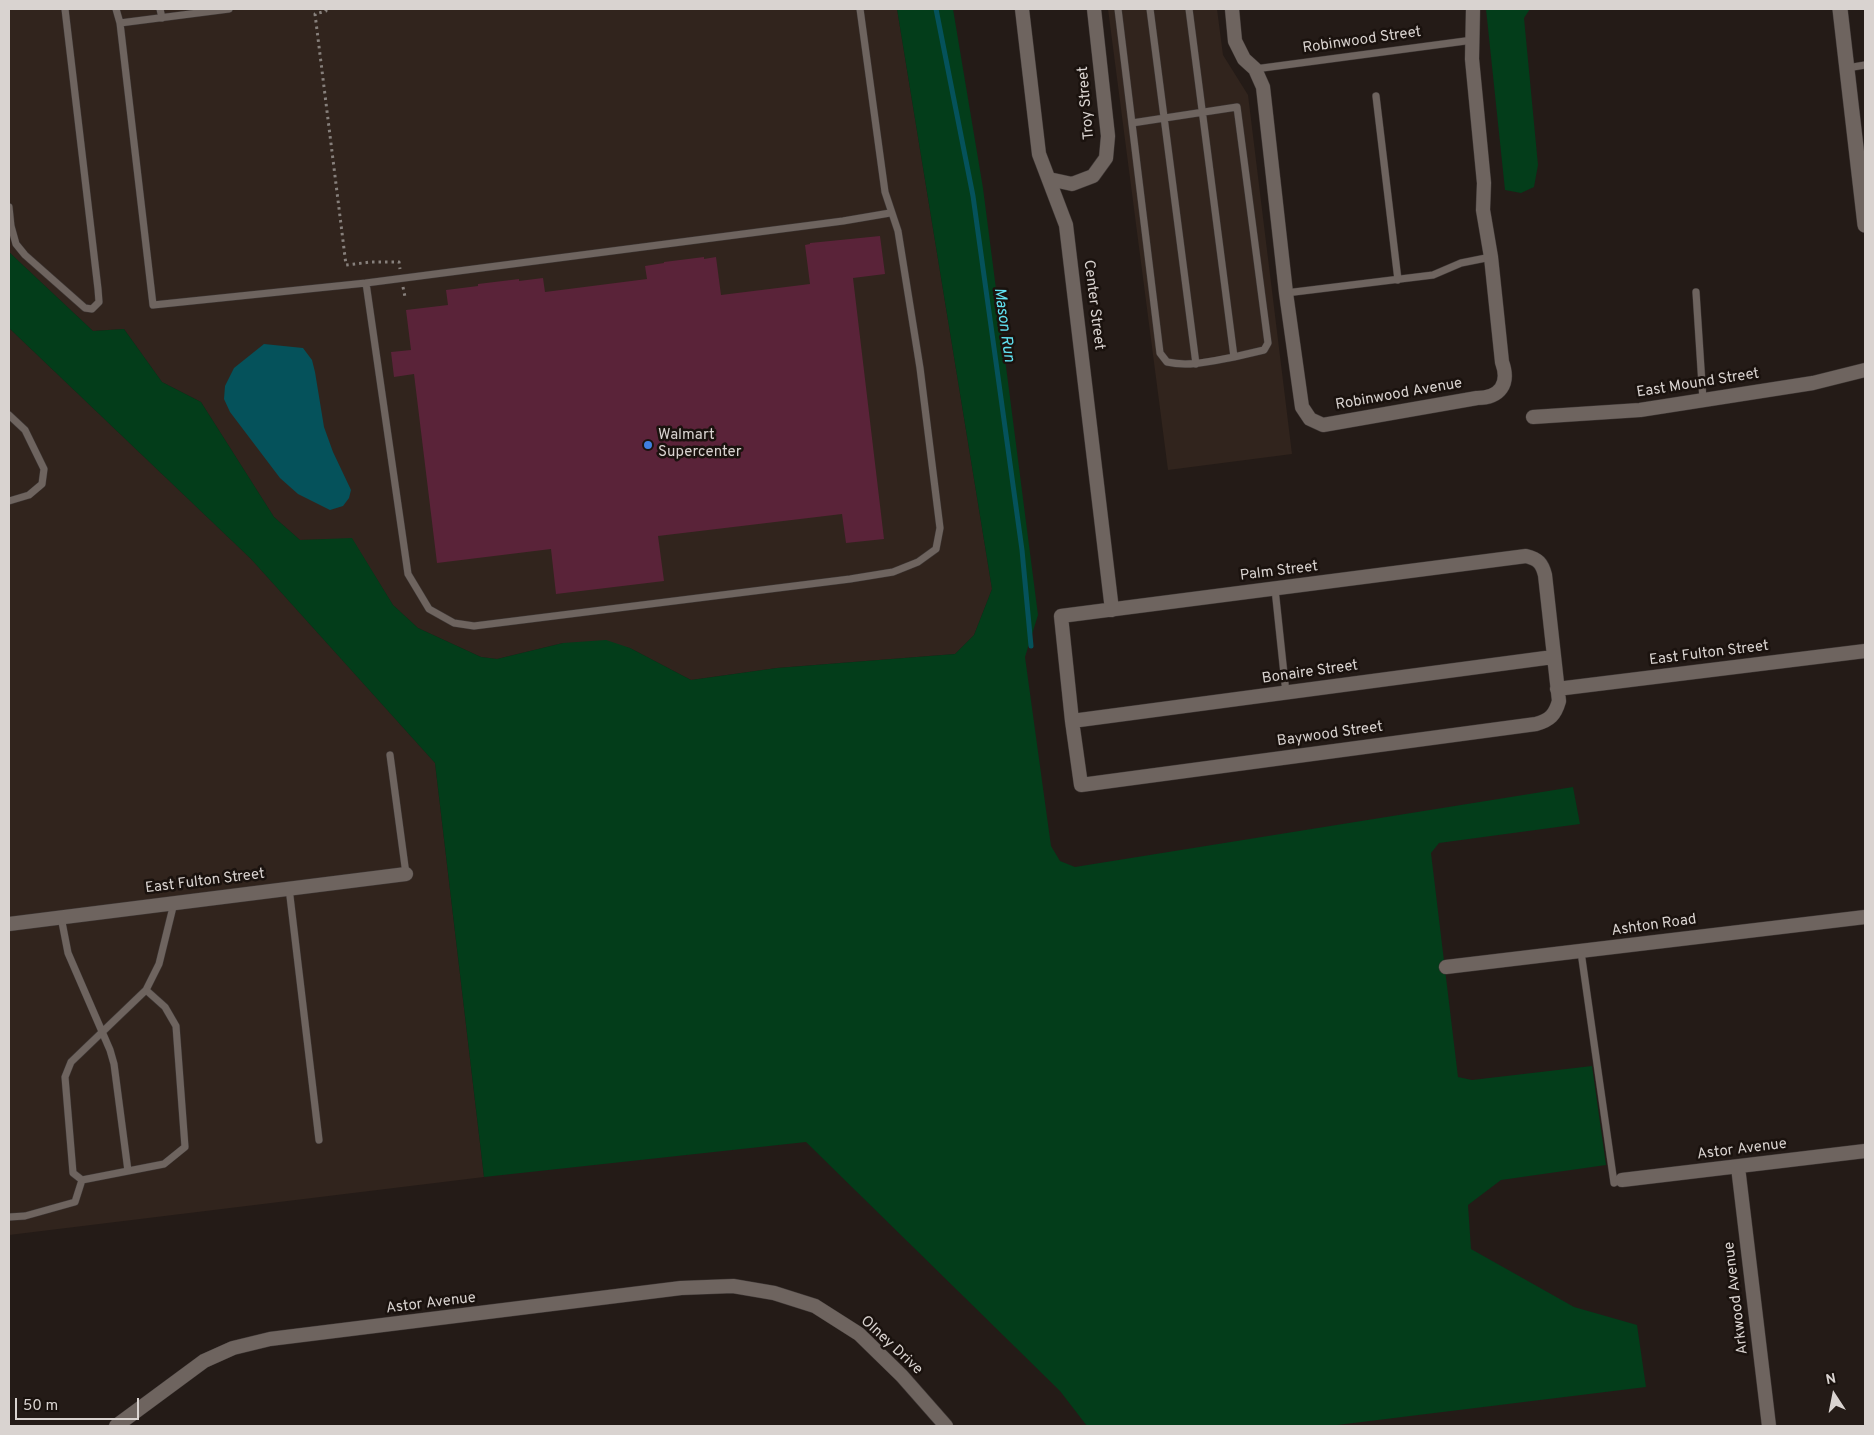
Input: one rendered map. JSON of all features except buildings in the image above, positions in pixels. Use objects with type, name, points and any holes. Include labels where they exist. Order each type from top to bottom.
[{"type":"street","name":"Center Street","points":[[1022,9],[1039,154],[1066,225],[1112,610]]},
{"type":"street","name":"Troy Street","points":[[1050,179],[1072,184],[1093,176],[1106,158],[1108,136],[1094,9]]},
{"type":"street","name":"Robinwood Avenue","points":[[1232,9],[1235,41],[1244,59],[1255,69],[1263,87],[1286,293],[1302,407],[1310,419],[1324,424],[1477,398],[1488,398],[1498,393],[1504,384],[1506,373],[1502,362],[1491,257],[1483,210],[1484,184],[1472,59],[1473,9]]},
{"type":"street","points":[[1840,9],[1863,191],[1865,225]]},
{"type":"street","name":"East Mound Street","points":[[1533,417],[1612,413],[1813,383],[1865,370]]},
{"type":"street","name":"Palm Street","points":[[1081,785],[1061,616],[1526,556],[1536,558],[1543,565],[1557,689]]},
{"type":"street","name":"East Fulton Street","points":[[1557,689],[1865,651]]},
{"type":"street","name":"Bonaire Street","points":[[1072,721],[1553,657]]},
{"type":"street","name":"Baywood Street","points":[[1081,785],[1536,724],[1547,721],[1556,712],[1559,701],[1557,689]]},
{"type":"street","name":"East Fulton Street","points":[[9,924],[406,874]]},
{"type":"street","name":"Ashton Road","points":[[1446,967],[1865,917]]},
{"type":"street","name":"Astor Avenue","points":[[1618,1182],[1865,1151]]},
{"type":"street","name":"Arkwood Avenue","points":[[1738,1167],[1769,1426]]},
{"type":"street","name":"Astor Avenue","points":[[116,1426],[204,1361],[233,1348],[270,1339],[680,1288],[733,1286],[774,1293]]},
{"type":"street","name":"Olney Drive","points":[[774,1293],[816,1306],[859,1334],[902,1376],[946,1426]]},
{"type":"lane","points":[[9,207],[11,226],[16,244],[25,255],[85,308],[92,309],[99,302],[98,290],[64,9]]},
{"type":"lane","points":[[116,9],[120,23],[153,305],[402,278],[826,224],[890,212]]},
{"type":"lane","points":[[160,9],[162,18]]},
{"type":"lane","points":[[120,23],[229,9]]},
{"type":"lane","points":[[366,282],[408,574],[429,609],[454,623],[474,626],[850,579],[893,572],[918,562],[936,549],[940,528],[918,358],[898,231],[890,212],[885,192],[860,9]]},
{"type":"lane","points":[[1118,9],[1160,353],[1167,362],[1196,364],[1264,350],[1268,344],[1237,107],[1132,123]]},
{"type":"lane","points":[[1150,9],[1196,364]]},
{"type":"lane","points":[[1189,9],[1234,357]]},
{"type":"lane","name":"Robinwood Street","points":[[1255,69],[1473,40]]},
{"type":"lane","points":[[1847,68],[1865,65]]},
{"type":"lane","points":[[1376,96],[1398,280]]},
{"type":"lane","points":[[1286,293],[1433,275],[1461,263],[1491,257]]},
{"type":"lane","points":[[1696,292],[1703,400]]},
{"type":"lane","points":[[9,414],[24,430],[44,469],[42,484],[29,494],[9,501]]},
{"type":"lane","points":[[1274,589],[1286,692]]},
{"type":"lane","points":[[390,755],[406,874]]},
{"type":"lane","points":[[289,888],[318,1140]]},
{"type":"lane","points":[[146,990],[165,1007],[176,1026],[185,1146],[164,1164],[82,1180],[73,1173],[65,1077],[71,1062],[146,990],[159,964],[174,903]]},
{"type":"lane","points":[[61,917],[68,953],[103,1033],[114,1064],[128,1172]]},
{"type":"lane","points":[[1581,952],[1618,1182]]},
{"type":"lane","points":[[9,1217],[25,1216],[75,1202],[82,1180]]},
{"type":"path","points":[[326,9],[326,12],[315,14],[346,265],[371,262],[399,262],[405,296]]},
{"type":"shaded area","points":[[9,9],[897,9],[992,589],[974,635],[955,654],[777,668],[691,680],[630,648],[563,643],[497,659],[481,657],[418,628],[393,605],[352,539],[300,540],[274,517],[201,402],[162,382],[124,329],[93,331],[9,252]]},
{"type":"shaded area","points":[[1108,9],[1217,9],[1223,55],[1248,95],[1292,454],[1168,470]]},
{"type":"shaded area","points":[[9,328],[251,559],[435,763],[484,1177],[9,1235]]},
{"type":"green space","points":[[897,9],[953,9],[983,188],[1038,615],[1025,657],[1051,846],[1060,861],[1075,867],[1573,787],[1580,824],[1439,843],[1431,853],[1458,1077],[1472,1080],[1592,1066],[1606,1165],[1501,1180],[1468,1205],[1471,1249],[1574,1307],[1637,1325],[1646,1387],[1329,1426],[1087,1426],[1060,1391],[806,1142],[484,1177],[435,763],[251,559],[9,328],[9,252],[93,331],[124,329],[162,382],[201,402],[274,517],[300,540],[352,538],[393,605],[418,628],[481,657],[497,659],[563,643],[606,640],[630,648],[691,680],[777,668],[955,654],[974,635],[992,589]]},
{"type":"green space","points":[[1486,9],[1530,9],[1524,18],[1538,165],[1534,187],[1521,193],[1505,190]]},
{"type":"water","points":[[264,344],[303,348],[312,360],[324,427],[333,452],[351,490],[349,498],[343,506],[330,510],[298,494],[280,478],[230,412],[224,399],[225,386],[234,368]]},
{"type":"waterway","name":"Mason Run","points":[[936,9],[973,196],[1022,550],[1031,646]]},
{"type":"place","name":"Walmart Supercenter","points":[[648,445]]}]
